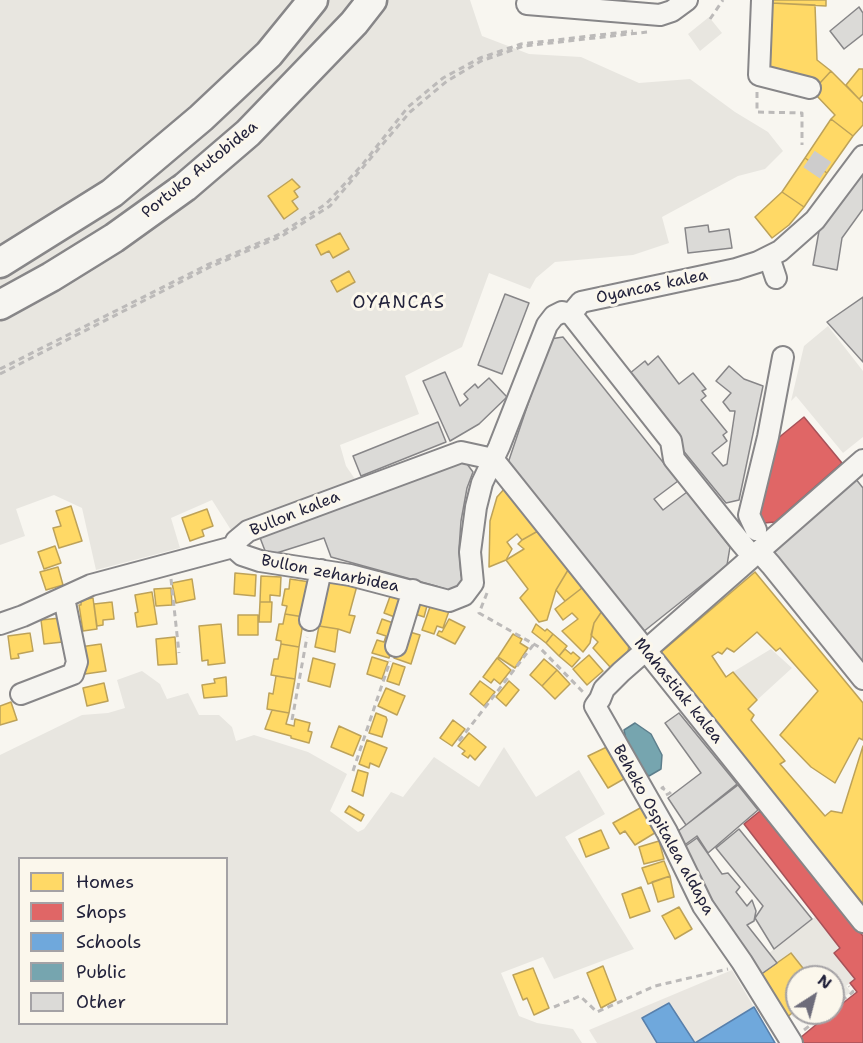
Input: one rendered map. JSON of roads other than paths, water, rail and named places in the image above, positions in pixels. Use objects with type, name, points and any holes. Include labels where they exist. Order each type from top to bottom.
[{"type":"highway","points":[[0,262],[112,193],[201,118],[269,54],[314,0]]},
{"type":"highway","name":"Portuko Autobidea","points":[[0,305],[114,238],[185,187],[248,133],[354,23],[372,0]]},
{"type":"street","points":[[527,4],[660,15],[672,11],[687,0]]},
{"type":"street","points":[[762,0],[759,75],[810,88]]},
{"type":"street","name":"Oyancas kalea","points":[[493,459],[547,326],[554,316],[562,312],[571,314],[581,303],[595,298],[736,269],[769,257],[780,251],[815,220],[863,156]]},
{"type":"street","points":[[769,257],[776,278]]},
{"type":"street","points":[[571,314],[671,441],[674,459],[748,551],[763,556],[771,565],[863,679]]},
{"type":"street","points":[[756,530],[749,515],[768,437],[783,357]]},
{"type":"street","name":"Bullon kalea","points":[[0,624],[91,585],[233,547],[236,541],[248,531],[461,452],[493,459]]},
{"type":"street","name":"Bullon zeharbidea","points":[[233,547],[242,555],[260,561],[350,575],[449,601],[464,595],[473,583],[470,552],[476,507],[482,483],[493,459]]},
{"type":"street","name":"Mahastiak kalea","points":[[493,459],[863,922]]},
{"type":"street","points":[[646,651],[755,553],[860,467]]},
{"type":"street","points":[[310,621],[321,570]]},
{"type":"street","points":[[396,646],[413,590]]},
{"type":"street","points":[[21,694],[72,674],[77,662],[64,598]]},
{"type":"street","name":"Beheko Ospitalea aldapa","points":[[646,651],[604,689],[595,706],[667,832],[703,906],[797,1037]]},
{"type":"tunnel","points":[[809,159],[834,176]]},
{"type":"district","name":"OYANCAS","points":[[399,303]]}]
